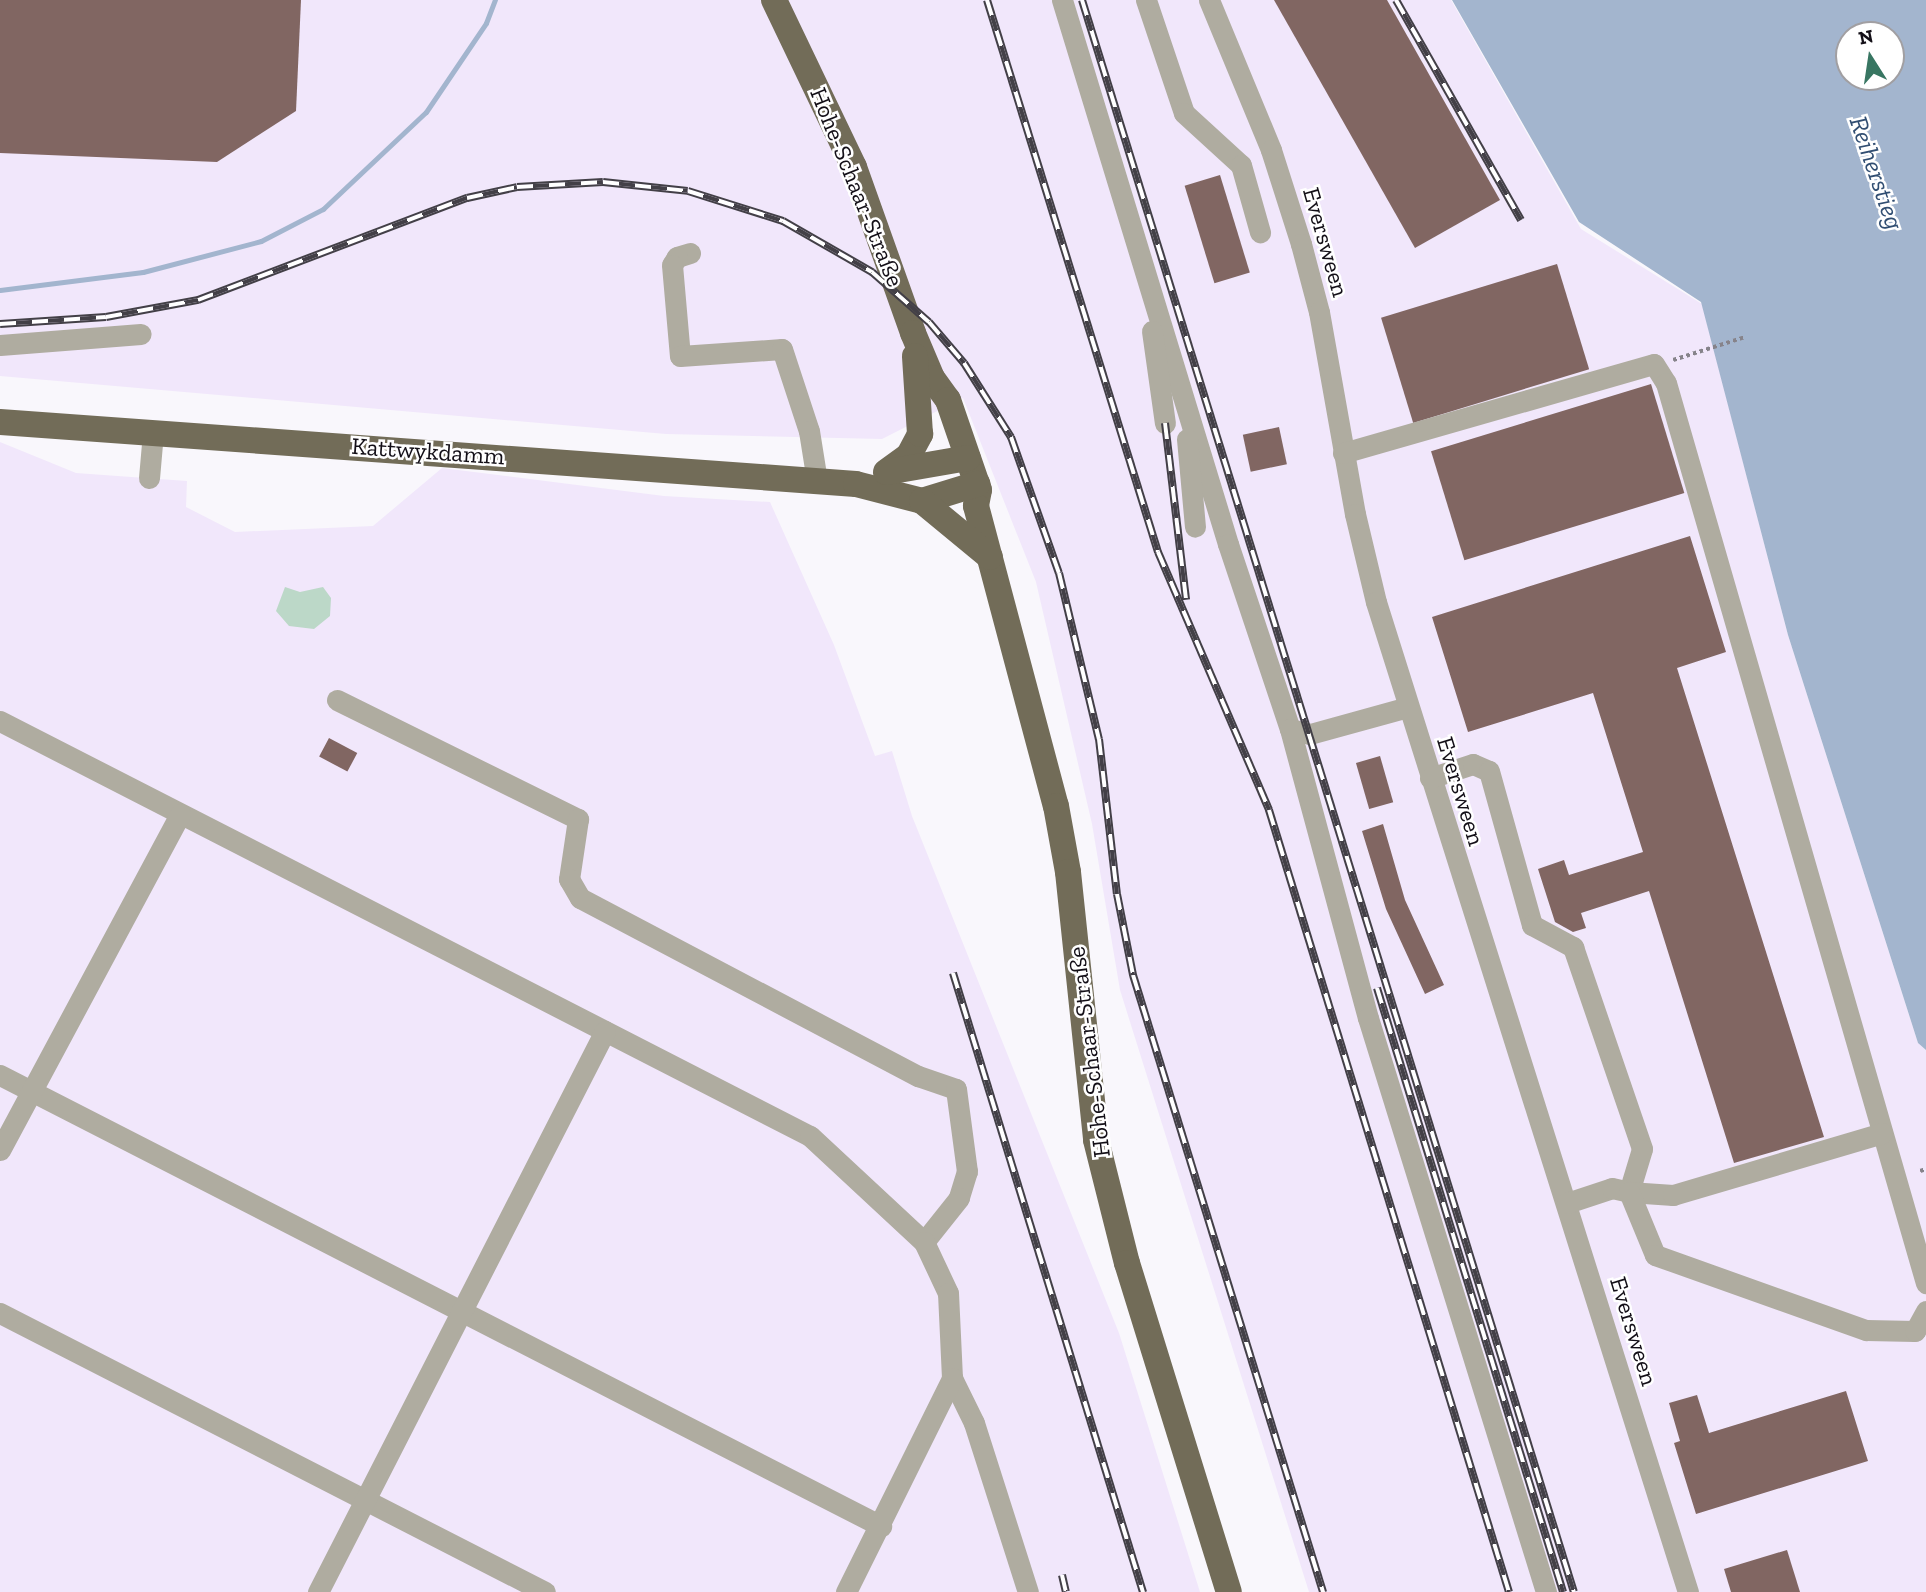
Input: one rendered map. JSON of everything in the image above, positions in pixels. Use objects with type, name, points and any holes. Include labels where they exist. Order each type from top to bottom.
[{"type":"main road","name":"Hohe-Schaar-Straße","points":[[774,0],[854,167],[913,333],[932,378],[948,400],[961,460],[994,561],[1056,806],[1074,927],[1089,1094],[1111,1206],[1229,1592]]},
{"type":"main road","points":[[886,472],[909,455],[920,434],[913,333]]},
{"type":"main road","name":"Kattwykdamm","points":[[0,422],[856,484],[922,502]]},
{"type":"main road","name":"Kattwykdamm","points":[[856,484],[886,472],[961,460]]},
{"type":"main road","points":[[922,502],[972,493]]},
{"type":"main road","points":[[922,502],[994,561]]},
{"type":"street","points":[[1062,0],[1182,391],[1290,729],[1368,1018],[1546,1592]]},
{"type":"street","points":[[1146,0],[1184,113],[1241,164],[1260,232]]},
{"type":"street","name":"Eversween","points":[[1209,0],[1271,150],[1300,244],[1319,312],[1343,453],[1366,563],[1430,778],[1567,1203],[1688,1592]]},
{"type":"street","points":[[690,253],[677,257],[672,265],[680,356],[782,349],[809,431],[817,481]]},
{"type":"street","points":[[1142,263],[1165,423]]},
{"type":"street","points":[[0,345],[141,334]]},
{"type":"street","points":[[1343,453],[1654,364],[1666,383],[1926,1283]]},
{"type":"street","points":[[1182,391],[1195,527]]},
{"type":"street","points":[[149,478],[153,432]]},
{"type":"street","points":[[337,700],[578,819],[569,878],[580,898],[918,1076],[956,1089],[967,1171],[959,1198],[924,1242]]},
{"type":"street","points":[[1290,729],[1310,734],[1408,707]]},
{"type":"street","points":[[0,721],[810,1136],[924,1242],[948,1293],[952,1378],[974,1423],[1028,1592]]},
{"type":"street","points":[[1430,778],[1473,764],[1489,771],[1532,925],[1573,947],[1642,1149],[1629,1192],[1655,1255],[1866,1330],[1914,1331],[1926,1311]]},
{"type":"street","points":[[0,1150],[180,814]]},
{"type":"street","points":[[318,1592],[605,1031]]},
{"type":"street","points":[[0,1075],[881,1525]]},
{"type":"street","points":[[1567,1203],[1612,1188],[1673,1195],[1882,1133]]},
{"type":"street","points":[[0,1313],[545,1592]]},
{"type":"street","points":[[846,1592],[952,1378]]},
{"type":"path","points":[[1671,361],[1745,337]]},
{"type":"path","points":[[1920,1171],[1926,1169]]},
{"type":"shaded area","points":[[0,0],[1451,0],[1581,229],[1702,304],[1788,635],[1918,1043],[1926,1050],[1926,1592],[1309,1592],[1120,990],[1092,824],[1036,582],[963,398],[882,439],[666,434],[0,376]]},
{"type":"shaded area","points":[[0,442],[76,473],[187,481],[186,507],[235,532],[373,526],[442,468],[664,496],[770,502],[834,645],[875,756],[892,751],[912,816],[1119,1333],[1200,1592],[0,1592]]},
{"type":"green space","points":[[285,587],[300,592],[323,587],[331,598],[330,616],[314,629],[289,626],[276,611]]},
{"type":"water","name":"Reiherstieg","points":[[1452,0],[1926,0],[1926,1050],[1918,1043],[1788,635],[1701,302],[1579,222]]},
{"type":"building","points":[[0,0],[301,0],[296,111],[217,162],[0,153]]},
{"type":"building","points":[[1274,0],[1387,0],[1500,200],[1415,248]]},
{"type":"building","points":[[1220,175],[1250,273],[1214,283],[1185,186]]},
{"type":"building","points":[[1557,264],[1589,369],[1413,423],[1381,318]]},
{"type":"building","points":[[1651,384],[1684,493],[1464,560],[1431,451]]},
{"type":"building","points":[[1279,427],[1287,464],[1251,472],[1243,435]]},
{"type":"building","points":[[1690,536],[1726,652],[1677,668],[1824,1137],[1734,1163],[1649,891],[1581,913],[1586,928],[1573,932],[1555,922],[1538,869],[1564,860],[1569,875],[1643,852],[1593,693],[1468,732],[1432,617]]},
{"type":"building","points":[[329,738],[357,753],[347,772],[319,757]]},
{"type":"building","points":[[1380,756],[1393,802],[1369,809],[1356,763]]},
{"type":"building","points":[[1383,824],[1405,900],[1444,985],[1425,994],[1386,909],[1362,831]]},
{"type":"building","points":[[1846,1391],[1868,1461],[1696,1514],[1674,1443],[1680,1441],[1669,1403],[1697,1395],[1709,1433]]},
{"type":"building","points":[[1787,1550],[1800,1592],[1731,1592],[1724,1569]]},
{"type":"waterway","points":[[0,290],[143,272],[261,241],[323,209],[426,112],[486,23],[495,0]]},
{"type":"railway","points":[[987,0],[1158,552],[1269,810],[1509,1592]]},
{"type":"railway","points":[[1082,0],[1574,1592]]},
{"type":"railway","points":[[1396,0],[1521,220]]},
{"type":"railway","points":[[0,324],[106,317],[198,300],[467,198],[517,187],[603,182],[688,191],[783,221],[872,272],[929,322],[964,363],[1011,437],[1059,573],[1099,739],[1117,894],[1133,975],[1323,1592]]},
{"type":"railway","points":[[1165,423],[1186,600]]},
{"type":"railway","points":[[953,973],[1143,1592]]},
{"type":"railway","points":[[1377,988],[1563,1592]]},
{"type":"railway","points":[[1062,1575],[1066,1592]]}]
